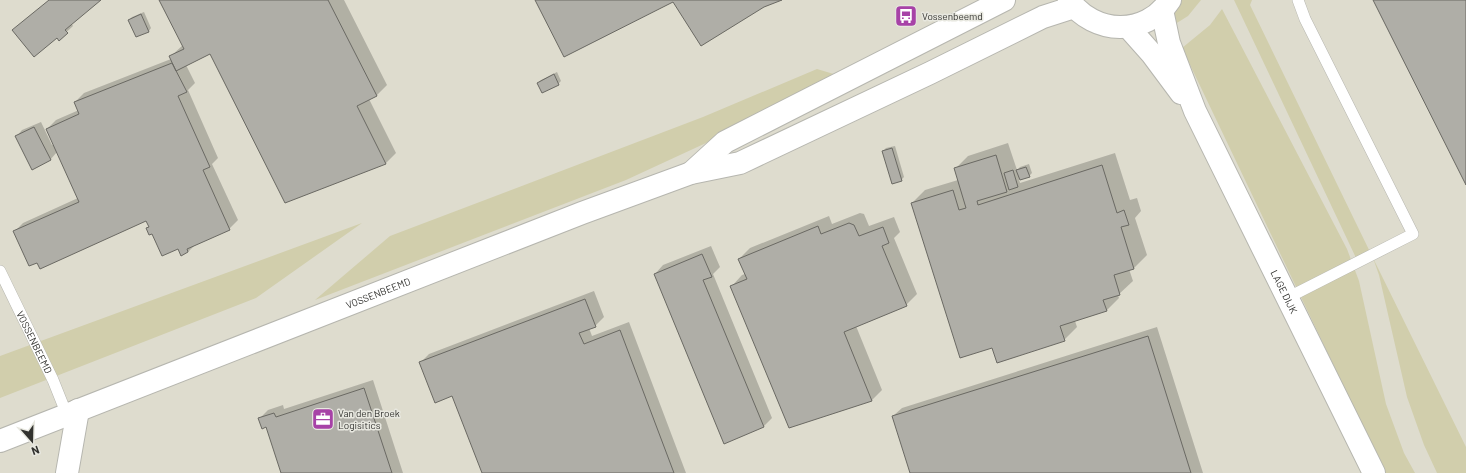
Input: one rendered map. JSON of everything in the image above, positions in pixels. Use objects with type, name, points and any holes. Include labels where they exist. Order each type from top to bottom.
[{"type":"main road","name":"VOSSENBEEMD","points":[[691,173],[725,142],[1004,0]]},
{"type":"main road","name":"VOSSENBEEMD","points":[[0,441],[582,213],[691,173],[740,163],[930,73],[1072,3]]},
{"type":"main road","points":[[1072,3],[1080,13],[1092,21],[1111,27],[1128,27],[1146,21],[1166,5]]},
{"type":"main road","name":"LAGE DIJK","points":[[1166,5],[1170,43],[1195,111],[1374,473]]},
{"type":"main road","name":"LAGE DIJK","points":[[1128,27],[1152,54],[1195,111]]},
{"type":"main road","points":[[67,473],[72,412]]},
{"type":"lane","points":[[1287,298],[1413,234],[1305,19],[1298,0]]},
{"type":"lane","name":"VOSSENBEEMD","points":[[0,271],[53,380],[72,412]]},
{"type":"shaded area","points":[[0,0],[1466,0],[1466,473],[0,473]]},
{"type":"shaded area","points":[[1177,0],[1201,0],[1188,16],[1172,26],[1170,18]]},
{"type":"shaded area","points":[[1234,0],[1252,0],[1250,5],[1371,254],[1357,260]]},
{"type":"shaded area","points":[[1222,9],[1347,249],[1359,281],[1386,404],[1404,453],[1415,473],[1385,473],[1182,48],[1210,25]]},
{"type":"shaded area","points":[[817,69],[837,75],[706,143],[626,180],[315,300],[390,236],[703,117]]},
{"type":"shaded area","points":[[362,223],[256,298],[0,398],[0,356]]},
{"type":"shaded area","points":[[1373,258],[1466,447],[1466,473],[1437,473],[1424,445],[1407,397],[1379,275]]},
{"type":"building","points":[[49,0],[101,0],[65,30],[68,33],[59,41],[57,38],[34,57],[12,30]]},
{"type":"building","points":[[159,0],[328,0],[377,96],[357,106],[386,164],[285,203],[210,54],[176,71],[169,56],[184,49]]},
{"type":"building","points":[[535,0],[782,0],[764,7],[701,46],[673,2],[564,57]]},
{"type":"building","points":[[1373,0],[1466,0],[1466,185]]},
{"type":"building","points":[[141,14],[149,32],[136,37],[128,20]]},
{"type":"building","points":[[172,63],[187,92],[178,96],[210,167],[203,170],[230,230],[187,249],[188,252],[181,256],[178,249],[162,256],[152,234],[149,235],[146,228],[149,227],[146,221],[40,269],[37,263],[29,266],[13,231],[79,202],[46,129],[79,114],[74,102]]},
{"type":"building","points":[[554,74],[559,85],[542,93],[537,83]]},
{"type":"building","points":[[34,127],[51,160],[32,170],[15,136]]},
{"type":"building","points":[[892,148],[902,181],[892,184],[882,151]]},
{"type":"building","points":[[996,155],[1007,192],[977,201],[978,205],[1102,165],[1117,213],[1124,210],[1129,225],[1121,227],[1134,269],[1114,275],[1120,295],[1103,300],[1107,311],[1060,326],[1065,341],[997,363],[992,348],[960,358],[911,203],[953,190],[959,210],[966,208],[954,168]]},
{"type":"building","points":[[1026,167],[1030,177],[1020,180],[1016,170]]},
{"type":"building","points":[[1013,170],[1018,187],[1009,190],[1004,173]]},
{"type":"building","points":[[849,223],[854,225],[859,236],[883,227],[889,243],[882,246],[907,306],[844,332],[872,401],[789,428],[730,286],[747,279],[738,259],[818,226],[821,234]]},
{"type":"building","points":[[702,254],[712,277],[703,280],[764,427],[724,444],[654,274]]},
{"type":"building","points":[[585,299],[596,327],[579,333],[584,344],[620,330],[674,473],[482,473],[452,396],[435,403],[419,362]]},
{"type":"building","points":[[1148,336],[1191,473],[910,473],[892,416]]},
{"type":"building","points":[[364,388],[392,473],[281,473],[266,427],[262,429],[258,418],[274,413],[276,417]]},
{"type":"place","name":"Vossenbeemd","points":[[906,16]]},
{"type":"place","name":"Van den Broek Logisitics","points":[[323,419]]}]
